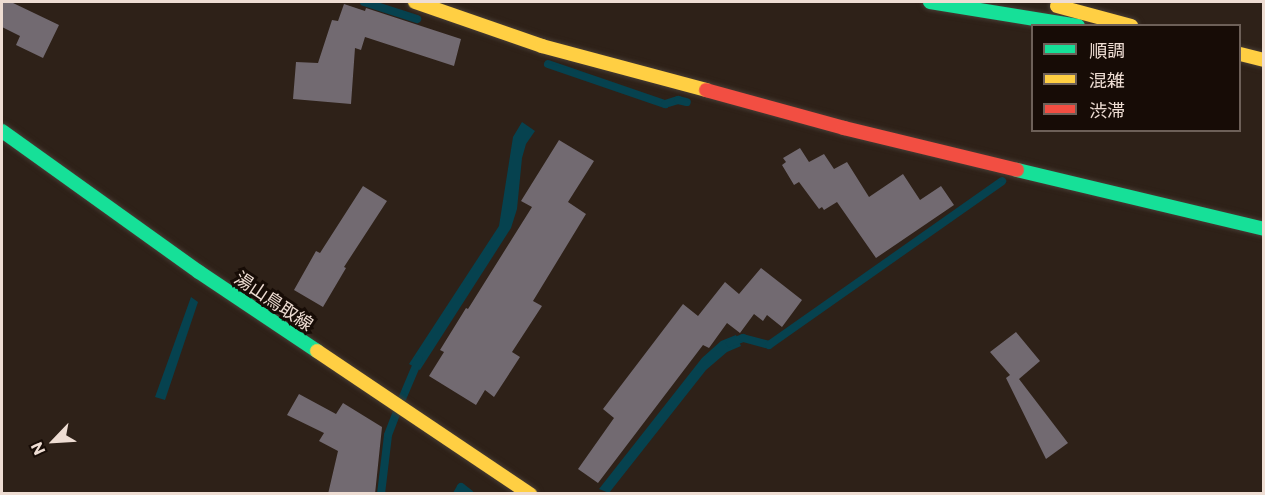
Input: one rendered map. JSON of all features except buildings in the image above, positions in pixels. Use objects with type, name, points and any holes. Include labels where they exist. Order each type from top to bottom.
[{"type":"main road","points":[[415,2],[542,46],[833,125],[1263,229]]},
{"type":"main road","points":[[930,2],[1064,24]]},
{"type":"main road","points":[[1040,2],[1137,23]]},
{"type":"main road","points":[[1110,6],[1137,23]]},
{"type":"main road","points":[[1241,54],[1263,60]]},
{"type":"main road","name":"湯山鳥取線","points":[[2,131],[199,272],[530,494]]},
{"type":"water","points":[[522,122],[535,131],[526,144],[522,158],[517,209],[511,228],[420,370],[409,364],[499,226],[513,137]]},
{"type":"water","points":[[191,297],[198,302],[165,400],[155,397]]},
{"type":"water","points":[[736,335],[741,346],[727,352],[706,370],[609,493],[599,489],[702,358],[721,341]]},
{"type":"waterway","points":[[364,2],[417,19]]},
{"type":"waterway","points":[[548,64],[665,104],[678,100],[687,102]]},
{"type":"waterway","points":[[730,343],[743,338],[769,345],[1002,181]]},
{"type":"waterway","points":[[402,399],[419,359]]},
{"type":"waterway","points":[[381,494],[388,435],[397,411]]},
{"type":"waterway","points":[[457,494],[461,487],[470,494]]},
{"type":"traffic: fast","points":[[930,2],[1066,24]]},
{"type":"traffic: fast","points":[[2,131],[199,272],[317,351]]},
{"type":"traffic: fast","points":[[1017,170],[1264,229]]},
{"type":"traffic: slow","points":[[415,2],[542,46],[706,90]]},
{"type":"traffic: slow","points":[[1057,6],[1124,24]]},
{"type":"traffic: slow","points":[[1241,54],[1264,60]]},
{"type":"traffic: slow","points":[[317,351],[530,494]]},
{"type":"traffic: jam","points":[[706,90],[844,128],[1017,170]]}]
